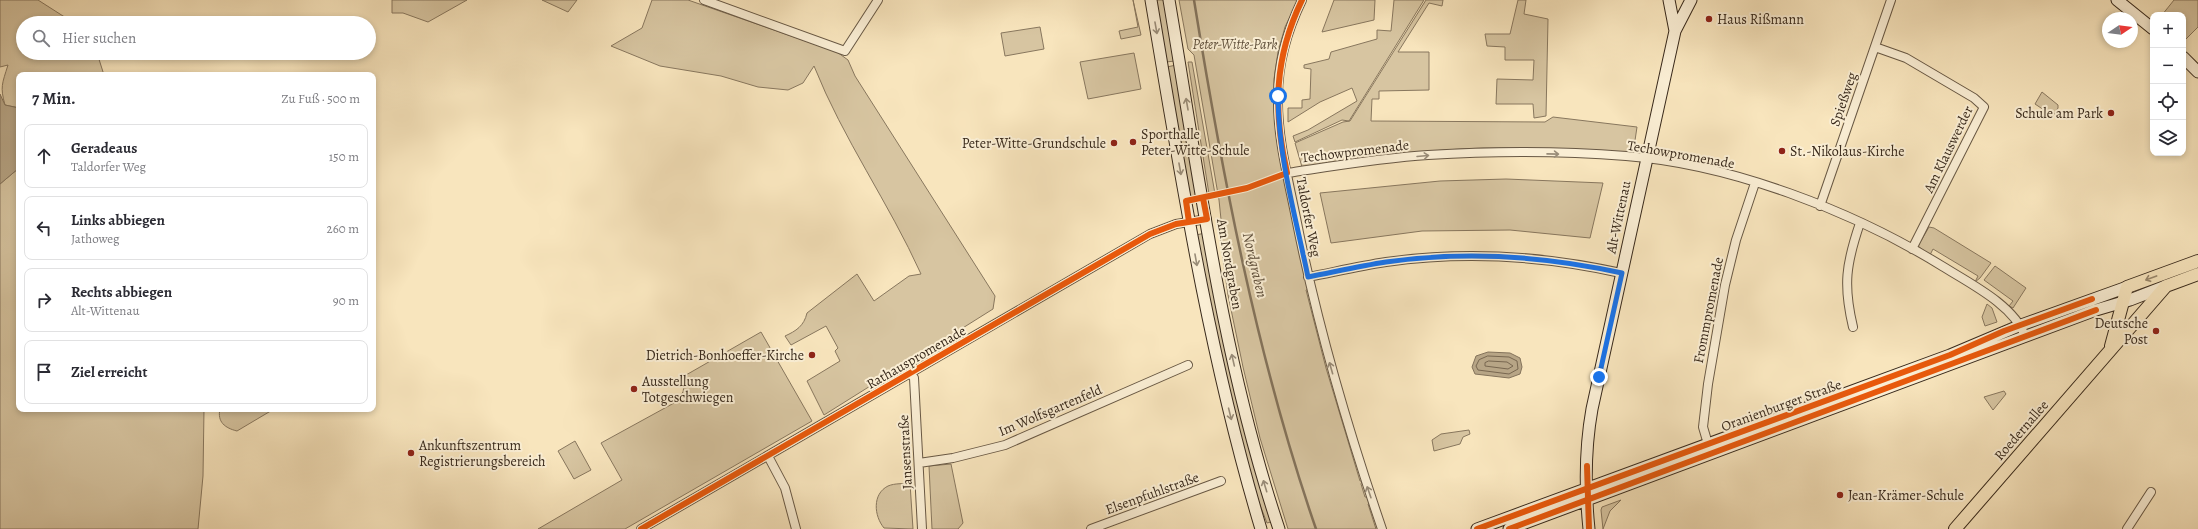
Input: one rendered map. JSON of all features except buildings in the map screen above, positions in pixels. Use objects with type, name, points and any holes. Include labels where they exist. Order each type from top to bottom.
[{"type":"main road","points":[[1151,0],[1189,222],[1216,355],[1245,474],[1262,529]]},
{"type":"main road","name":"Am Nordgraben","points":[[1169,0],[1220,299],[1242,403],[1279,529]]},
{"type":"main road","name":"Alt-Wittenau","points":[[1669,0],[1675,31]]},
{"type":"main road","name":"Alt-Wittenau","points":[[1589,529],[1587,488],[1589,425],[1675,31],[1691,0]]},
{"type":"main road","points":[[2117,0],[2150,27]]},
{"type":"main road","points":[[2186,60],[2198,72]]},
{"type":"main road","name":"Oranienburger Straße","points":[[1508,529],[1588,500],[1658,469],[1708,444],[1950,355],[2021,325],[2198,261]]},
{"type":"main road","name":"Oranienburger Straße","points":[[1477,529],[1587,488],[1658,469],[2198,274]]},
{"type":"main road","name":"Roedernallee","points":[[1959,528],[2166,286]]},
{"type":"main road","points":[[2121,303],[2127,287]]},
{"type":"main road","name":"Roedernallee","points":[[2110,351],[2121,303]]},
{"type":"street","points":[[704,0],[845,50],[878,0]]},
{"type":"street","name":"Taldorfer Weg","points":[[1302,0],[1281,55],[1278,83],[1278,122],[1308,277],[1344,410],[1382,529]]},
{"type":"street","name":"Spießweg","points":[[1820,206],[1891,0]]},
{"type":"street","name":"Am Klauswerder","points":[[1875,48],[1906,58],[1974,98],[1984,107],[1912,249]]},
{"type":"street","name":"Techowpromenade","points":[[1287,173],[1370,160],[1477,153],[1592,155],[1646,159],[1701,168],[1755,183],[1820,206],[1860,223],[1912,249],[1955,274],[2005,307],[2021,325],[2024,336]]},
{"type":"street","name":"Frommpromenade","points":[[1708,444],[1703,427],[1708,384],[1725,285],[1736,240],[1755,183]]},
{"type":"street","name":"Rathauspromenade","points":[[641,529],[911,374],[1150,234],[1172,226],[1207,218]]},
{"type":"street","points":[[1852,327],[1846,299],[1849,256],[1860,223]]},
{"type":"street","points":[[1308,277],[1386,262],[1472,256],[1525,258],[1579,264],[1622,273]]},
{"type":"street","name":"Im Wolfsgartenfeld","points":[[918,463],[953,458],[1005,445],[1188,365]]},
{"type":"street","name":"Jansenstraße","points":[[911,374],[914,378],[922,529]]},
{"type":"street","points":[[768,456],[785,488],[796,529]]},
{"type":"street","name":"Elsenpfuhlstraße","points":[[1091,529],[1221,481]]},
{"type":"street","points":[[2127,529],[2151,492]]},
{"type":"green space","points":[[0,0],[38,0],[63,16],[16,16],[16,60],[99,60],[103,72],[16,72],[16,107],[5,105],[2,85],[8,65],[0,67]]},
{"type":"green space","points":[[392,0],[467,0],[428,22],[403,13],[392,13]]},
{"type":"green space","points":[[542,0],[577,0],[568,12]]},
{"type":"green space","points":[[652,0],[688,0],[837,52],[848,60],[855,76],[995,296],[993,309],[824,415],[807,381],[840,361],[835,351],[838,348],[826,326],[791,345],[785,336],[802,325],[807,313],[857,274],[874,301],[909,276],[921,274],[895,222],[838,119],[814,66],[803,83],[788,90],[758,87],[721,76],[660,66],[611,46],[642,28]]},
{"type":"green space","points":[[1133,0],[1141,35],[1121,39],[1119,31],[1138,27]]},
{"type":"green space","points":[[1155,0],[1164,0],[1175,61],[1166,62]]},
{"type":"green space","name":"Peter-Witte-Park","points":[[1179,0],[1298,0],[1285,27],[1278,52],[1274,79],[1275,123],[1308,289],[1306,290],[1326,368],[1360,481],[1362,481],[1361,484],[1365,497],[1368,497],[1370,503],[1368,504],[1376,529],[1288,529],[1260,438],[1228,295],[1219,230],[1222,229],[1219,200],[1194,55],[1188,49]]},
{"type":"green space","points":[[1334,0],[1375,0],[1374,20],[1322,32]]},
{"type":"green space","points":[[1394,0],[1424,0],[1349,121],[1342,120],[1295,142],[1293,136],[1308,130],[1357,101],[1352,88],[1320,102],[1288,122],[1288,108],[1302,108],[1302,100],[1310,99],[1311,69],[1304,68],[1304,65],[1329,59],[1331,52],[1377,39],[1377,30],[1391,31]]},
{"type":"green space","points":[[1426,0],[1443,0],[1442,6],[1429,3],[1398,52],[1429,52],[1429,90],[1379,91],[1379,99],[1372,99],[1371,121],[1545,122],[1553,117],[1637,127],[1633,154],[1539,149],[1483,148],[1392,155],[1302,167],[1295,143],[1343,122],[1350,121]]},
{"type":"green space","points":[[1518,0],[1526,0],[1524,14],[1548,19],[1546,116],[1534,118],[1533,104],[1496,104],[1497,79],[1533,80],[1534,60],[1505,60],[1505,47],[1487,46],[1485,34],[1510,34]]},
{"type":"green space","points":[[2174,0],[2198,0],[2198,27],[2186,39],[2186,12],[2164,12]]},
{"type":"green space","points":[[1040,27],[1044,49],[1005,56],[1001,33]]},
{"type":"green space","points":[[1134,53],[1141,89],[1088,99],[1080,62]]},
{"type":"green space","points":[[1188,62],[1192,62],[1215,194],[1209,194]]},
{"type":"green space","points":[[1176,65],[1198,196],[1189,197],[1167,67]]},
{"type":"green space","points":[[2042,92],[2058,105],[2058,108],[2053,116],[2035,104]]},
{"type":"green space","points":[[16,171],[16,412],[204,412],[203,476],[198,529],[0,529],[0,184]]},
{"type":"green space","points":[[1506,179],[1603,183],[1590,238],[1510,230],[1422,231],[1331,243],[1320,193],[1440,181]]},
{"type":"green space","points":[[1929,227],[1934,228],[1991,263],[1980,278],[1975,282],[1978,276],[1933,249],[1930,255],[1918,246]]},
{"type":"green space","points":[[1205,233],[1271,522],[1267,523],[1254,489],[1234,418],[1226,381],[1196,235]]},
{"type":"green space","points":[[1995,266],[2026,288],[2013,308],[2009,306],[2013,301],[1984,280]]},
{"type":"green space","points":[[1987,304],[1992,308],[1997,322],[1985,326],[1982,317]]},
{"type":"green space","points":[[761,332],[812,421],[625,529],[538,529],[622,480],[601,443],[674,403],[683,392],[686,375]]},
{"type":"green space","points":[[2004,391],[2006,394],[1993,410],[1984,397]]},
{"type":"green space","points":[[219,412],[269,412],[237,431],[223,424]]},
{"type":"green space","points":[[1469,430],[1470,434],[1463,437],[1460,444],[1434,451],[1432,440],[1441,434]]},
{"type":"green space","points":[[575,441],[591,470],[574,479],[558,451]]},
{"type":"green space","points":[[951,464],[963,523],[958,529],[932,529],[929,466]]},
{"type":"green space","points":[[910,483],[913,529],[884,528],[878,518],[876,506],[879,494],[888,486]]},
{"type":"green space","points":[[1621,500],[1610,511],[1603,529],[1602,507]]},
{"type":"water","points":[[0,94],[5,105],[16,107],[16,171],[0,184]]},
{"type":"water","points":[[1488,352],[1510,353],[1520,358],[1522,367],[1520,374],[1509,378],[1475,374],[1472,367],[1476,356]]},
{"type":"waterway","name":"Nordgraben","points":[[1194,0],[1230,201],[1259,334],[1295,465],[1316,529]]},
{"type":"cycle path","points":[[1189,222],[1186,201],[1247,188],[1287,173],[1282,150],[1278,106],[1279,85],[1281,64],[1286,43],[1302,0]]},
{"type":"cycle path","points":[[641,529],[1150,234],[1176,224],[1207,219],[1203,198]]},
{"type":"cycle path","points":[[1477,529],[1950,355],[2004,331],[2092,299]]},
{"type":"cycle path","points":[[1509,529],[2096,310]]},
{"type":"cycle path","points":[[1587,466],[1589,529]]},
{"type":"place","name":"Haus Rißmann","points":[[1709,19]]},
{"type":"place","name":"Schule am Park","points":[[2111,113]]},
{"type":"place","name":"Sporthalle Peter-Witte-Schule","points":[[1133,142]]},
{"type":"place","name":"Peter-Witte-Grundschule","points":[[1114,143]]},
{"type":"place","name":"St.-Nikolaus-Kirche","points":[[1782,151]]},
{"type":"place","name":"Deutsche Post","points":[[2156,331]]},
{"type":"place","name":"Dietrich-Bonhoeffer-Kirche","points":[[812,355]]},
{"type":"place","name":"Ausstellung Totgeschwiegen","points":[[634,389]]},
{"type":"place","name":"Ankunftszentrum Registrierungsbereich","points":[[411,453]]},
{"type":"place","name":"Jean-Krämer-Schule","points":[[1840,495]]},
{"type":"route","points":[[1278,96],[1278,122],[1284,161],[1308,277],[1386,262],[1472,256],[1525,258],[1579,264],[1622,273],[1599,377]]}]
